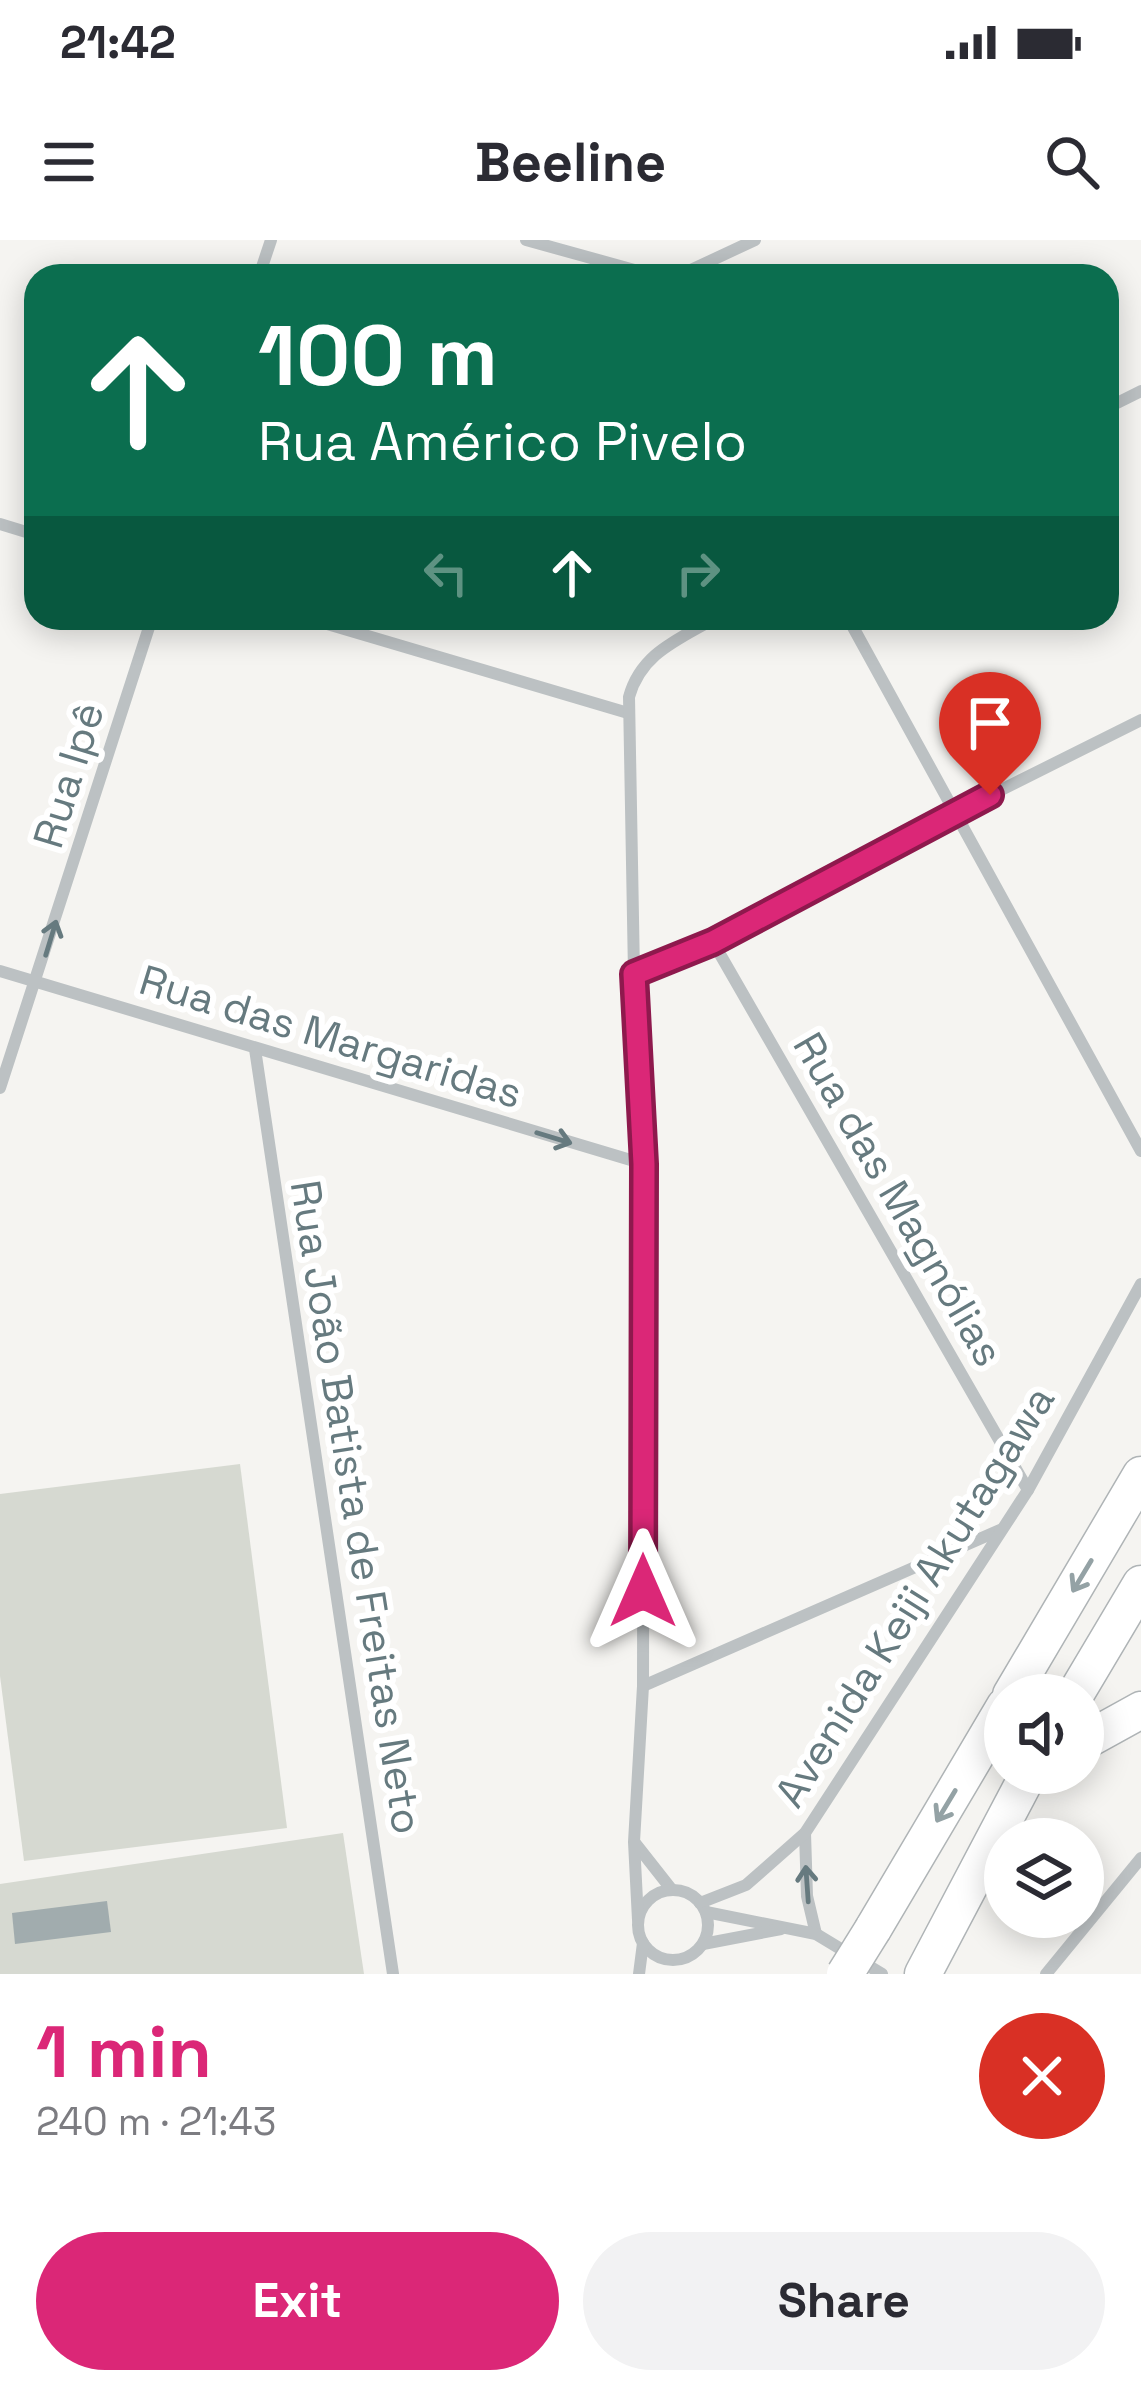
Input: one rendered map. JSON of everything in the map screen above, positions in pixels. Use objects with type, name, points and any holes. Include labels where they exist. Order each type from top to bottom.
[{"type":"highway","points":[[1023,1674],[1141,1475]]},
{"type":"highway","points":[[1088,1674],[1141,1584]]},
{"type":"highway","points":[[1104,1730],[1141,1710]]},
{"type":"highway","points":[[845,1974],[984,1741]]},
{"type":"highway","points":[[926,1968],[1018,1794]]},
{"type":"street","points":[[526,240],[613,264]]},
{"type":"street","points":[[703,264],[755,240]]},
{"type":"street","name":"Rua Ipê","points":[[0,1088],[148,630]]},
{"type":"street","points":[[348,630],[628,713]]},
{"type":"street","points":[[639,1974],[643,1943],[634,1842],[643,1686],[644,1164],[628,713],[638,670],[649,657],[695,630]]},
{"type":"street","points":[[854,630],[1141,1151]]},
{"type":"street","points":[[634,974],[713,942],[953,814],[1141,721]]},
{"type":"street","name":"Rua das Magnólias","points":[[713,942],[1028,1490]]},
{"type":"street","name":"Rua das Margaridas","points":[[0,971],[644,1164]]},
{"type":"street","name":"Rua João Batista de Freitas Neto","points":[[255,1049],[393,1974]]},
{"type":"street","name":"Avenida Keiji Akutagawa","points":[[703,1908],[746,1886],[805,1833],[1028,1490],[1141,1284]]},
{"type":"street","points":[[643,1686],[1001,1529]]},
{"type":"street","points":[[805,1833],[807,1896],[816,1934]]},
{"type":"street","points":[[634,1842],[672,1890],[703,1908],[816,1934],[883,1974]]},
{"type":"street","points":[[1046,1974],[1141,1858]]},
{"type":"street","points":[[638,1920],[646,1902],[672,1890]]},
{"type":"street","points":[[685,1974],[699,1948],[703,1908]]},
{"type":"street","points":[[643,1943],[662,1958],[673,1960],[699,1948],[794,1927]]},
{"type":"shaded area","points":[[240,1464],[287,1828],[24,1861],[0,1676],[0,1494]]},
{"type":"shaded area","points":[[343,1833],[364,1974],[0,1974],[0,1884]]},
{"type":"building","points":[[107,1901],[111,1932],[15,1944],[12,1913]]},
{"type":"route","points":[[643,1591],[644,1164],[634,974],[713,942],[990,795]]}]
